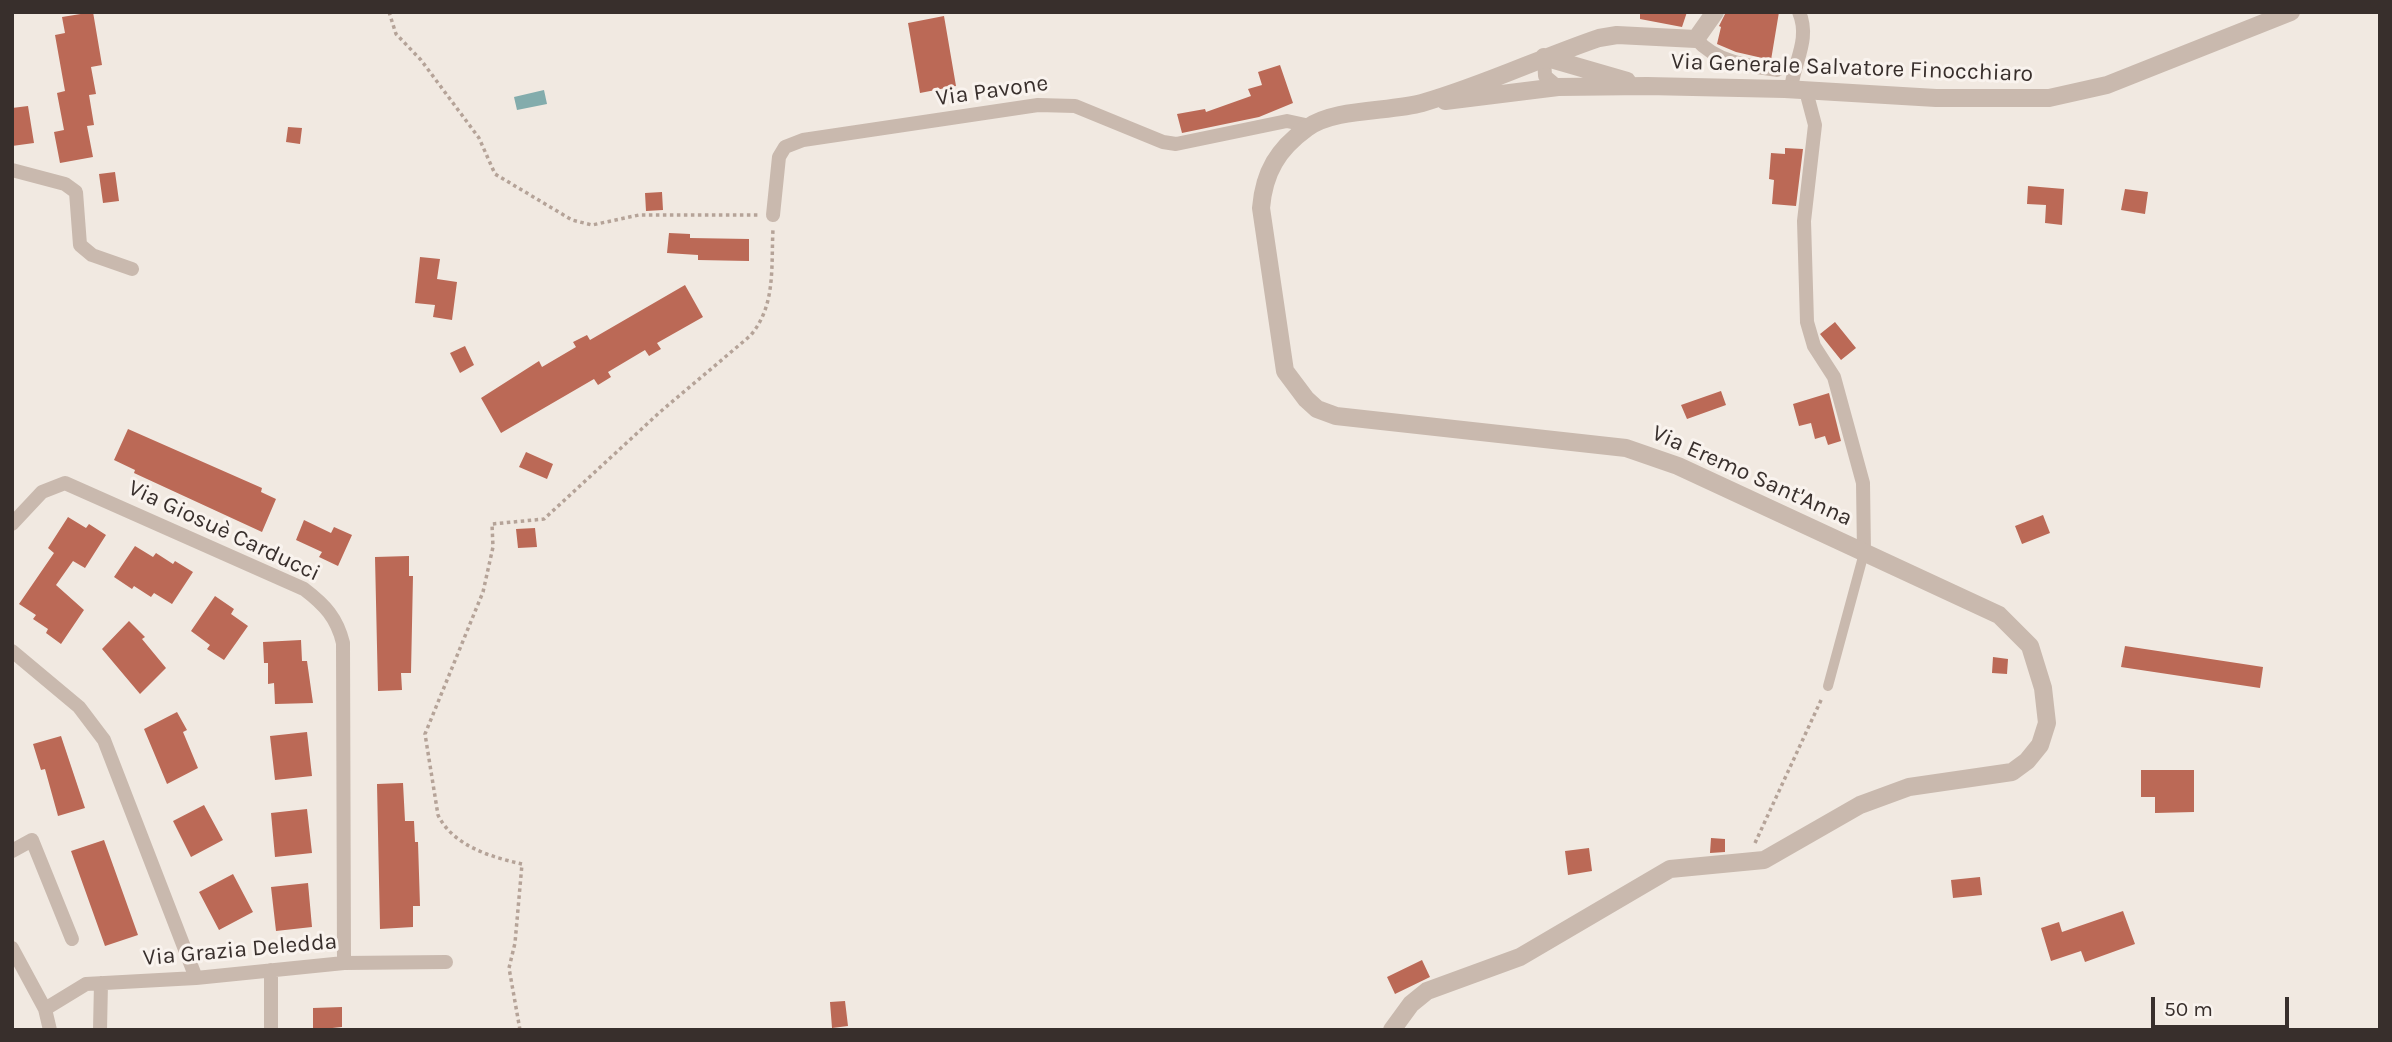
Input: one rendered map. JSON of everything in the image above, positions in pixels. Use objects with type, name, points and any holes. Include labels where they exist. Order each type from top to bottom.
[{"type":"street","points":[[1715,12],[1696,39],[1709,54],[1751,67],[1777,70]]},
{"type":"street","points":[[1799,12],[1803,47],[1793,72],[1815,125],[1804,221],[1807,322],[1814,346],[1834,377],[1863,483],[1864,553],[1828,686]]},
{"type":"street","name":"Via Generale Salvatore Finocchiaro","points":[[1647,86],[1799,90],[1936,99],[2049,98],[2107,85],[2291,12]]},
{"type":"street","name":"Via Eremo Sant'Anna","points":[[1392,1030],[1411,1004],[1427,991],[1520,957],[1670,869],[1764,860],[1860,805],[1909,787],[2012,772],[2027,761],[2040,745],[2047,723],[2043,688],[2030,646],[2014,626],[1999,615],[1666,461],[1626,448],[1336,416],[1317,409],[1296,388],[1285,372],[1261,208],[1263,184],[1271,165],[1284,148],[1310,126],[1354,113],[1421,103],[1544,57],[1617,35],[1696,39]]},
{"type":"street","points":[[1558,87],[1545,76],[1544,57],[1647,86]]},
{"type":"street","points":[[1421,103],[1558,87],[1647,86]]},
{"type":"street","name":"Via Pavone","points":[[773,215],[779,157],[785,147],[803,139],[1038,105],[1063,104],[1163,142],[1176,144],[1287,121],[1310,126]]},
{"type":"street","points":[[12,170],[65,184],[76,192],[80,245],[92,255],[132,269]]},
{"type":"street","name":"Via Giosuè Carducci","points":[[12,524],[42,492],[65,483],[304,589],[329,611],[338,625],[343,643],[344,963]]},
{"type":"street","points":[[12,651],[79,707],[104,740],[196,978]]},
{"type":"street","points":[[12,850],[32,840],[72,939]]},
{"type":"street","points":[[12,948],[45,1009],[50,1030]]},
{"type":"street","name":"Via Grazia Deledda","points":[[45,1009],[86,985],[101,983],[196,978],[344,963],[446,962]]},
{"type":"street","points":[[271,970],[271,1030]]},
{"type":"street","points":[[100,1030],[101,983]]},
{"type":"path","points":[[389,12],[396,34],[421,60],[479,138],[495,174],[572,220],[592,225],[639,215],[773,215],[770,299],[759,325],[750,336],[660,412],[544,519],[492,524],[493,547],[483,592],[425,734],[438,815],[444,827],[485,855],[522,864],[509,968],[520,1030]]},
{"type":"path","points":[[1746,863],[1828,686]]},
{"type":"water","points":[[544,90],[547,104],[517,110],[514,97]]},
{"type":"building","points":[[93,12],[102,65],[91,67],[96,94],[89,95],[94,125],[87,126],[93,157],[60,163],[54,132],[64,130],[57,93],[65,91],[55,35],[65,33],[62,17]]},
{"type":"building","points":[[1640,12],[1687,12],[1682,27],[1640,19]]},
{"type":"building","points":[[1726,12],[1779,12],[1771,60],[1736,52],[1717,44],[1719,26]]},
{"type":"building","points":[[944,16],[956,86],[920,93],[908,23]]},
{"type":"building","points":[[1280,65],[1293,103],[1259,117],[1182,133],[1177,114],[1205,109],[1206,112],[1251,96],[1248,89],[1262,85],[1258,72]]},
{"type":"building","points":[[28,106],[34,143],[12,146],[12,108]]},
{"type":"building","points":[[288,127],[302,128],[300,144],[286,142]]},
{"type":"building","points":[[1785,148],[1803,149],[1796,206],[1772,204],[1774,180],[1769,179],[1771,153],[1785,154]]},
{"type":"building","points":[[115,172],[119,201],[103,203],[99,174]]},
{"type":"building","points":[[2028,186],[2064,189],[2062,225],[2045,223],[2046,205],[2027,204]]},
{"type":"building","points":[[2125,189],[2148,192],[2145,214],[2121,210]]},
{"type":"building","points":[[662,192],[663,210],[646,211],[645,193]]},
{"type":"building","points":[[669,233],[690,234],[690,238],[749,239],[749,261],[698,260],[698,255],[667,253]]},
{"type":"building","points":[[420,257],[440,259],[437,279],[457,282],[452,320],[433,317],[435,305],[415,303]]},
{"type":"building","points":[[685,285],[703,317],[657,343],[661,349],[649,356],[645,350],[608,372],[611,377],[598,385],[594,379],[501,433],[481,398],[539,361],[542,367],[576,347],[573,342],[587,335],[590,340]]},
{"type":"building","points":[[1835,322],[1856,348],[1841,360],[1820,334]]},
{"type":"building","points":[[465,346],[474,365],[460,373],[450,353]]},
{"type":"building","points":[[1721,391],[1726,405],[1687,419],[1681,405]]},
{"type":"building","points":[[1829,393],[1841,441],[1828,445],[1825,436],[1815,439],[1811,423],[1799,426],[1793,404]]},
{"type":"building","points":[[128,429],[262,488],[261,492],[276,499],[262,532],[134,473],[135,470],[114,460]]},
{"type":"building","points":[[526,452],[553,464],[547,479],[519,467]]},
{"type":"building","points":[[2043,515],[2050,533],[2022,544],[2015,526]]},
{"type":"building","points":[[68,517],[86,528],[89,524],[106,535],[85,568],[73,561],[56,585],[84,610],[61,644],[46,633],[48,629],[33,619],[36,615],[19,604],[54,553],[48,548]]},
{"type":"building","points":[[304,520],[331,533],[334,527],[352,535],[338,566],[319,557],[322,552],[296,540]]},
{"type":"building","points":[[535,528],[537,547],[518,548],[516,529]]},
{"type":"building","points":[[135,546],[153,557],[156,553],[173,564],[175,561],[193,572],[172,604],[154,593],[151,597],[134,586],[132,589],[114,577]]},
{"type":"building","points":[[409,556],[409,576],[413,576],[411,673],[401,673],[402,690],[378,691],[375,557]]},
{"type":"building","points":[[215,596],[234,609],[231,614],[248,626],[224,660],[207,649],[210,645],[191,631]]},
{"type":"building","points":[[129,621],[145,637],[142,639],[166,668],[140,694],[102,649]]},
{"type":"building","points":[[301,640],[302,661],[307,661],[313,703],[275,704],[274,683],[268,684],[268,663],[264,663],[263,642]]},
{"type":"building","points":[[2125,646],[2263,667],[2260,688],[2121,667]]},
{"type":"building","points":[[1993,657],[2008,659],[2007,674],[1992,673]]},
{"type":"building","points":[[177,712],[187,730],[183,732],[198,768],[167,784],[144,729]]},
{"type":"building","points":[[307,732],[312,776],[275,780],[270,736]]},
{"type":"building","points":[[61,736],[85,808],[58,816],[45,769],[41,770],[33,744]]},
{"type":"building","points":[[2141,770],[2194,770],[2194,812],[2155,813],[2155,797],[2141,797]]},
{"type":"building","points":[[403,783],[405,821],[414,821],[415,842],[418,842],[420,906],[413,906],[413,927],[380,929],[377,784]]},
{"type":"building","points":[[204,805],[223,840],[191,857],[173,821]]},
{"type":"building","points":[[307,809],[312,853],[275,857],[271,813]]},
{"type":"building","points":[[1711,838],[1725,839],[1725,852],[1710,853]]},
{"type":"building","points":[[104,840],[138,935],[105,946],[71,851]]},
{"type":"building","points":[[1589,848],[1592,871],[1568,875],[1565,851]]},
{"type":"building","points":[[233,874],[253,912],[219,930],[199,892]]},
{"type":"building","points":[[1980,877],[1982,895],[1953,898],[1951,880]]},
{"type":"building","points":[[308,883],[312,927],[276,931],[271,887]]},
{"type":"building","points":[[2123,911],[2135,944],[2085,962],[2081,951],[2051,961],[2041,928],[2059,922],[2062,932]]},
{"type":"building","points":[[1422,960],[1430,977],[1395,994],[1387,977]]},
{"type":"building","points":[[845,1001],[848,1026],[832,1028],[830,1002]]},
{"type":"building","points":[[342,1007],[342,1027],[313,1030],[313,1008]]}]
